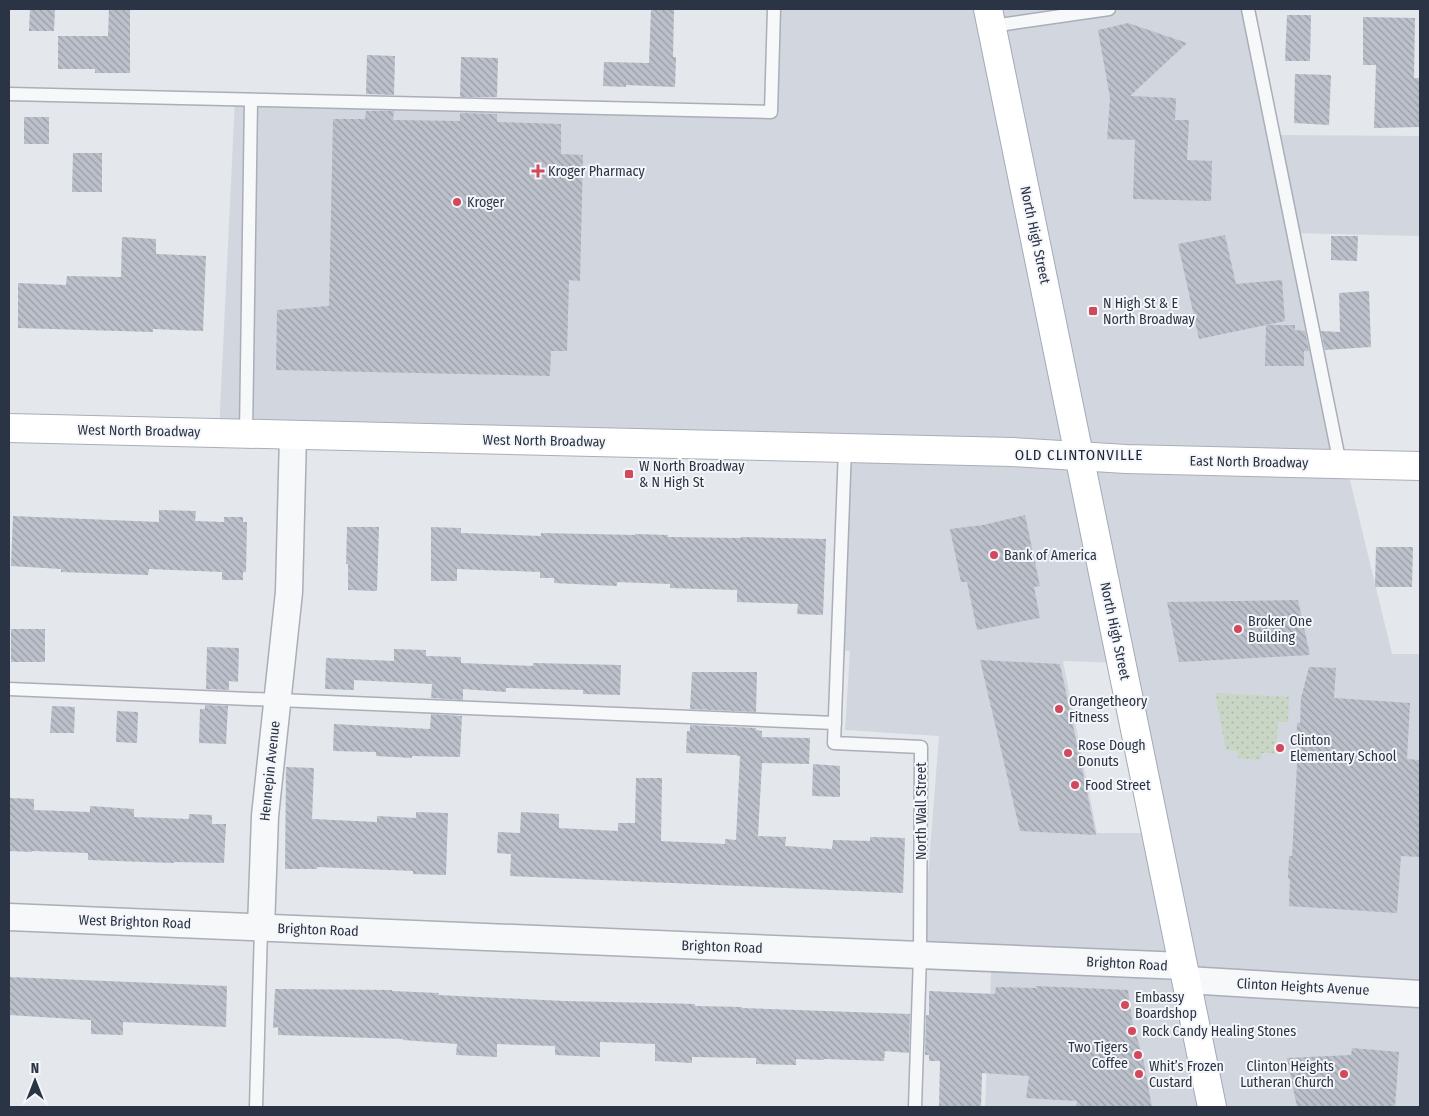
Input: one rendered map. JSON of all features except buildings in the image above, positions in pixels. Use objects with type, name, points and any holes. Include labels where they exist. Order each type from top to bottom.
[{"type":"main road","name":"North High Street","points":[[990,18],[1212,1107]]},
{"type":"main road","name":"West North Broadway","points":[[9,428],[1079,455]]},
{"type":"main road","name":"East North Broadway","points":[[1079,455],[1126,459],[1420,466]]},
{"type":"street","name":"Hennepin Avenue","points":[[261,928],[265,816],[289,592],[294,435]]},
{"type":"street","name":"West Brighton Road","points":[[9,917],[261,928]]},
{"type":"street","name":"Brighton Road","points":[[261,928],[920,955],[1185,973]]},
{"type":"street","name":"Clinton Heights Avenue","points":[[1185,973],[1420,994]]},
{"type":"lane","points":[[9,94],[771,112],[774,9]]},
{"type":"lane","points":[[990,18],[1109,9]]},
{"type":"lane","points":[[1248,9],[1340,464]]},
{"type":"lane","points":[[246,434],[251,100]]},
{"type":"lane","name":"North Wall Street","points":[[845,448],[834,743],[921,747],[920,955],[915,1107]]},
{"type":"lane","points":[[9,688],[835,723]]},
{"type":"lane","name":"Hennepin Avenue","points":[[256,1107],[261,928]]},
{"type":"shaded area","points":[[779,9],[1251,9],[1275,135],[1420,136],[1420,236],[1290,233],[1392,654],[1420,654],[1420,1107],[985,1107],[992,954],[922,953],[939,736],[845,730],[850,651],[836,650],[838,445],[219,432],[235,99],[776,108]],"holes":[[[1063,661],[1122,663],[1157,833],[1097,833]]]},
{"type":"green space","points":[[1215,693],[1289,697],[1288,722],[1278,722],[1276,753],[1262,753],[1261,760],[1238,758],[1238,751],[1226,750]]},
{"type":"place","name":"Kroger Pharmacy","points":[[538,171]]},
{"type":"place","name":"Kroger","points":[[457,202]]},
{"type":"place","name":"N High St & E North Broadway","points":[[1093,311]]},
{"type":"place","name":"W North Broadway & N High St","points":[[629,474]]},
{"type":"place","name":"Bank of America","points":[[994,555]]},
{"type":"place","name":"Broker One Building","points":[[1238,629]]},
{"type":"place","name":"Orangetheory Fitness","points":[[1059,709]]},
{"type":"place","name":"Clinton Elementary School","points":[[1280,748]]},
{"type":"place","name":"Rose Dough Donuts","points":[[1068,753]]},
{"type":"place","name":"Food Street","points":[[1075,785]]},
{"type":"place","name":"Embassy Boardshop","points":[[1125,1005]]},
{"type":"place","name":"Rock Candy Healing Stones","points":[[1132,1031]]},
{"type":"place","name":"Two Tigers Coffee","points":[[1138,1055]]},
{"type":"place","name":"Whit’s Frozen Custard","points":[[1139,1074]]},
{"type":"place","name":"Clinton Heights Lutheran Church","points":[[1344,1074]]},
{"type":"district","name":"OLD CLINTONVILLE","points":[[1079,455]]}]
